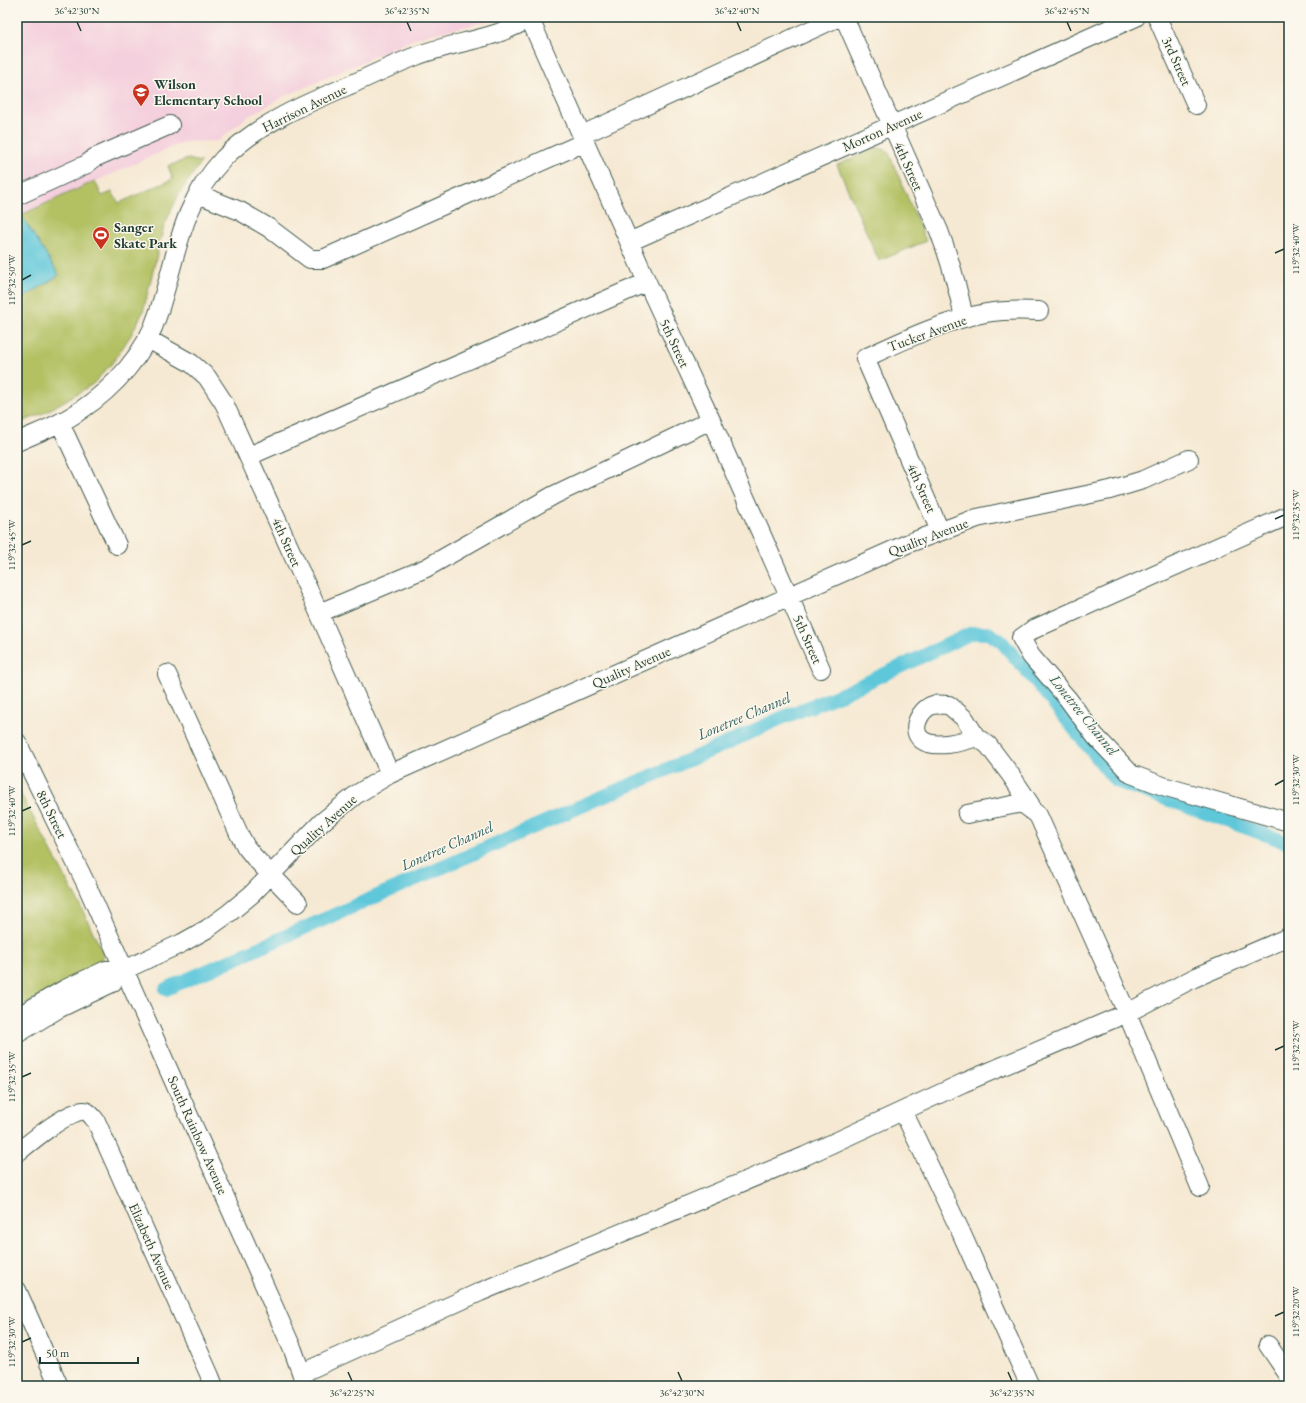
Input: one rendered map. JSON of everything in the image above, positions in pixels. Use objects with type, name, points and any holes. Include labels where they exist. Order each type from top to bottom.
[{"type":"street","points":[[198,194],[246,215],[269,228],[310,259],[323,259],[583,139],[839,17]]},
{"type":"street","name":"4th Street","points":[[844,17],[947,252],[958,288],[964,318]]},
{"type":"street","name":"Morton Avenue","points":[[629,242],[1136,17]]},
{"type":"street","name":"3rd Street","points":[[1157,17],[1196,105]]},
{"type":"street","name":"5th Street","points":[[531,18],[583,139],[711,420],[821,669]]},
{"type":"street","name":"Harrison Avenue","points":[[17,442],[60,423],[81,410],[105,390],[130,365],[148,339],[158,315],[185,220],[209,176],[240,143],[279,117],[300,106],[415,56],[499,33],[531,18]]},
{"type":"street","points":[[17,196],[87,164],[94,158],[170,125]]},
{"type":"street","points":[[249,456],[647,282]]},
{"type":"street","name":"Tucker Avenue","points":[[865,358],[919,333],[964,318],[1003,311],[1038,311]]},
{"type":"street","name":"4th Street","points":[[148,339],[191,363],[207,377],[224,403],[390,774]]},
{"type":"street","name":"4th Street","points":[[865,358],[940,531]]},
{"type":"street","points":[[319,613],[426,568],[554,495],[711,420]]},
{"type":"street","points":[[60,423],[117,545]]},
{"type":"street","name":"Quality Avenue","points":[[17,1034],[58,1009],[112,983],[124,970],[182,943],[207,929],[252,894],[322,822],[357,794],[390,774],[909,543],[977,518],[1110,490],[1143,480],[1189,459]]},
{"type":"street","points":[[1289,514],[1032,630],[1021,638],[1031,656],[1068,699],[1095,736],[1131,774],[1163,786],[1289,822]]},
{"type":"street","points":[[167,674],[246,847],[298,904]]},
{"type":"street","points":[[976,736],[993,751],[1030,804],[1031,810]]},
{"type":"street","name":"8th Street","points":[[17,742],[87,886]]},
{"type":"street","points":[[967,814],[1022,803],[1038,815],[1127,1013],[1200,1187]]},
{"type":"street","name":"South Rainbow Avenue","points":[[87,886],[228,1202],[293,1350],[304,1379]]},
{"type":"street","points":[[304,1379],[480,1292],[805,1156],[963,1082],[1127,1013],[1194,978],[1289,936]]},
{"type":"street","name":"Quality Avenue","points":[[17,1017],[65,990],[106,970],[124,970]]},
{"type":"street","name":"Elizabeth Avenue","points":[[17,1153],[50,1127],[70,1115],[85,1111],[91,1115],[96,1121],[214,1386]]},
{"type":"street","points":[[903,1111],[960,1230],[1030,1386]]},
{"type":"street","points":[[17,1290],[59,1386]]},
{"type":"street","points":[[1268,1346],[1289,1376]]},
{"type":"shaded area","name":"Wilson Elementary School","points":[[17,17],[496,17],[495,20],[419,37],[283,97],[247,117],[218,141],[183,142],[21,215],[17,214]]},
{"type":"green space","points":[[877,147],[888,151],[926,241],[879,261],[837,165]]},
{"type":"green space","name":"Sanger Skate Park","points":[[188,159],[201,162],[179,194],[164,226],[143,312],[131,335],[114,361],[93,384],[44,413],[17,424],[17,302],[59,275],[21,215],[95,181],[102,196],[112,192],[119,203],[173,179],[168,166]]},
{"type":"green space","points":[[17,787],[79,903],[103,953],[103,961],[98,968],[17,1009]]},
{"type":"water","points":[[17,214],[21,215],[59,275],[17,302]]},
{"type":"waterway","name":"Lonetree Channel","points":[[166,989],[721,746],[779,719],[842,694],[972,633],[988,633],[1001,641],[1039,685],[1116,781],[1289,843]]},
{"type":"place","name":"Wilson Elementary School","points":[[141,107]]},
{"type":"place","name":"Sanger Skate Park","points":[[101,250]]}]
